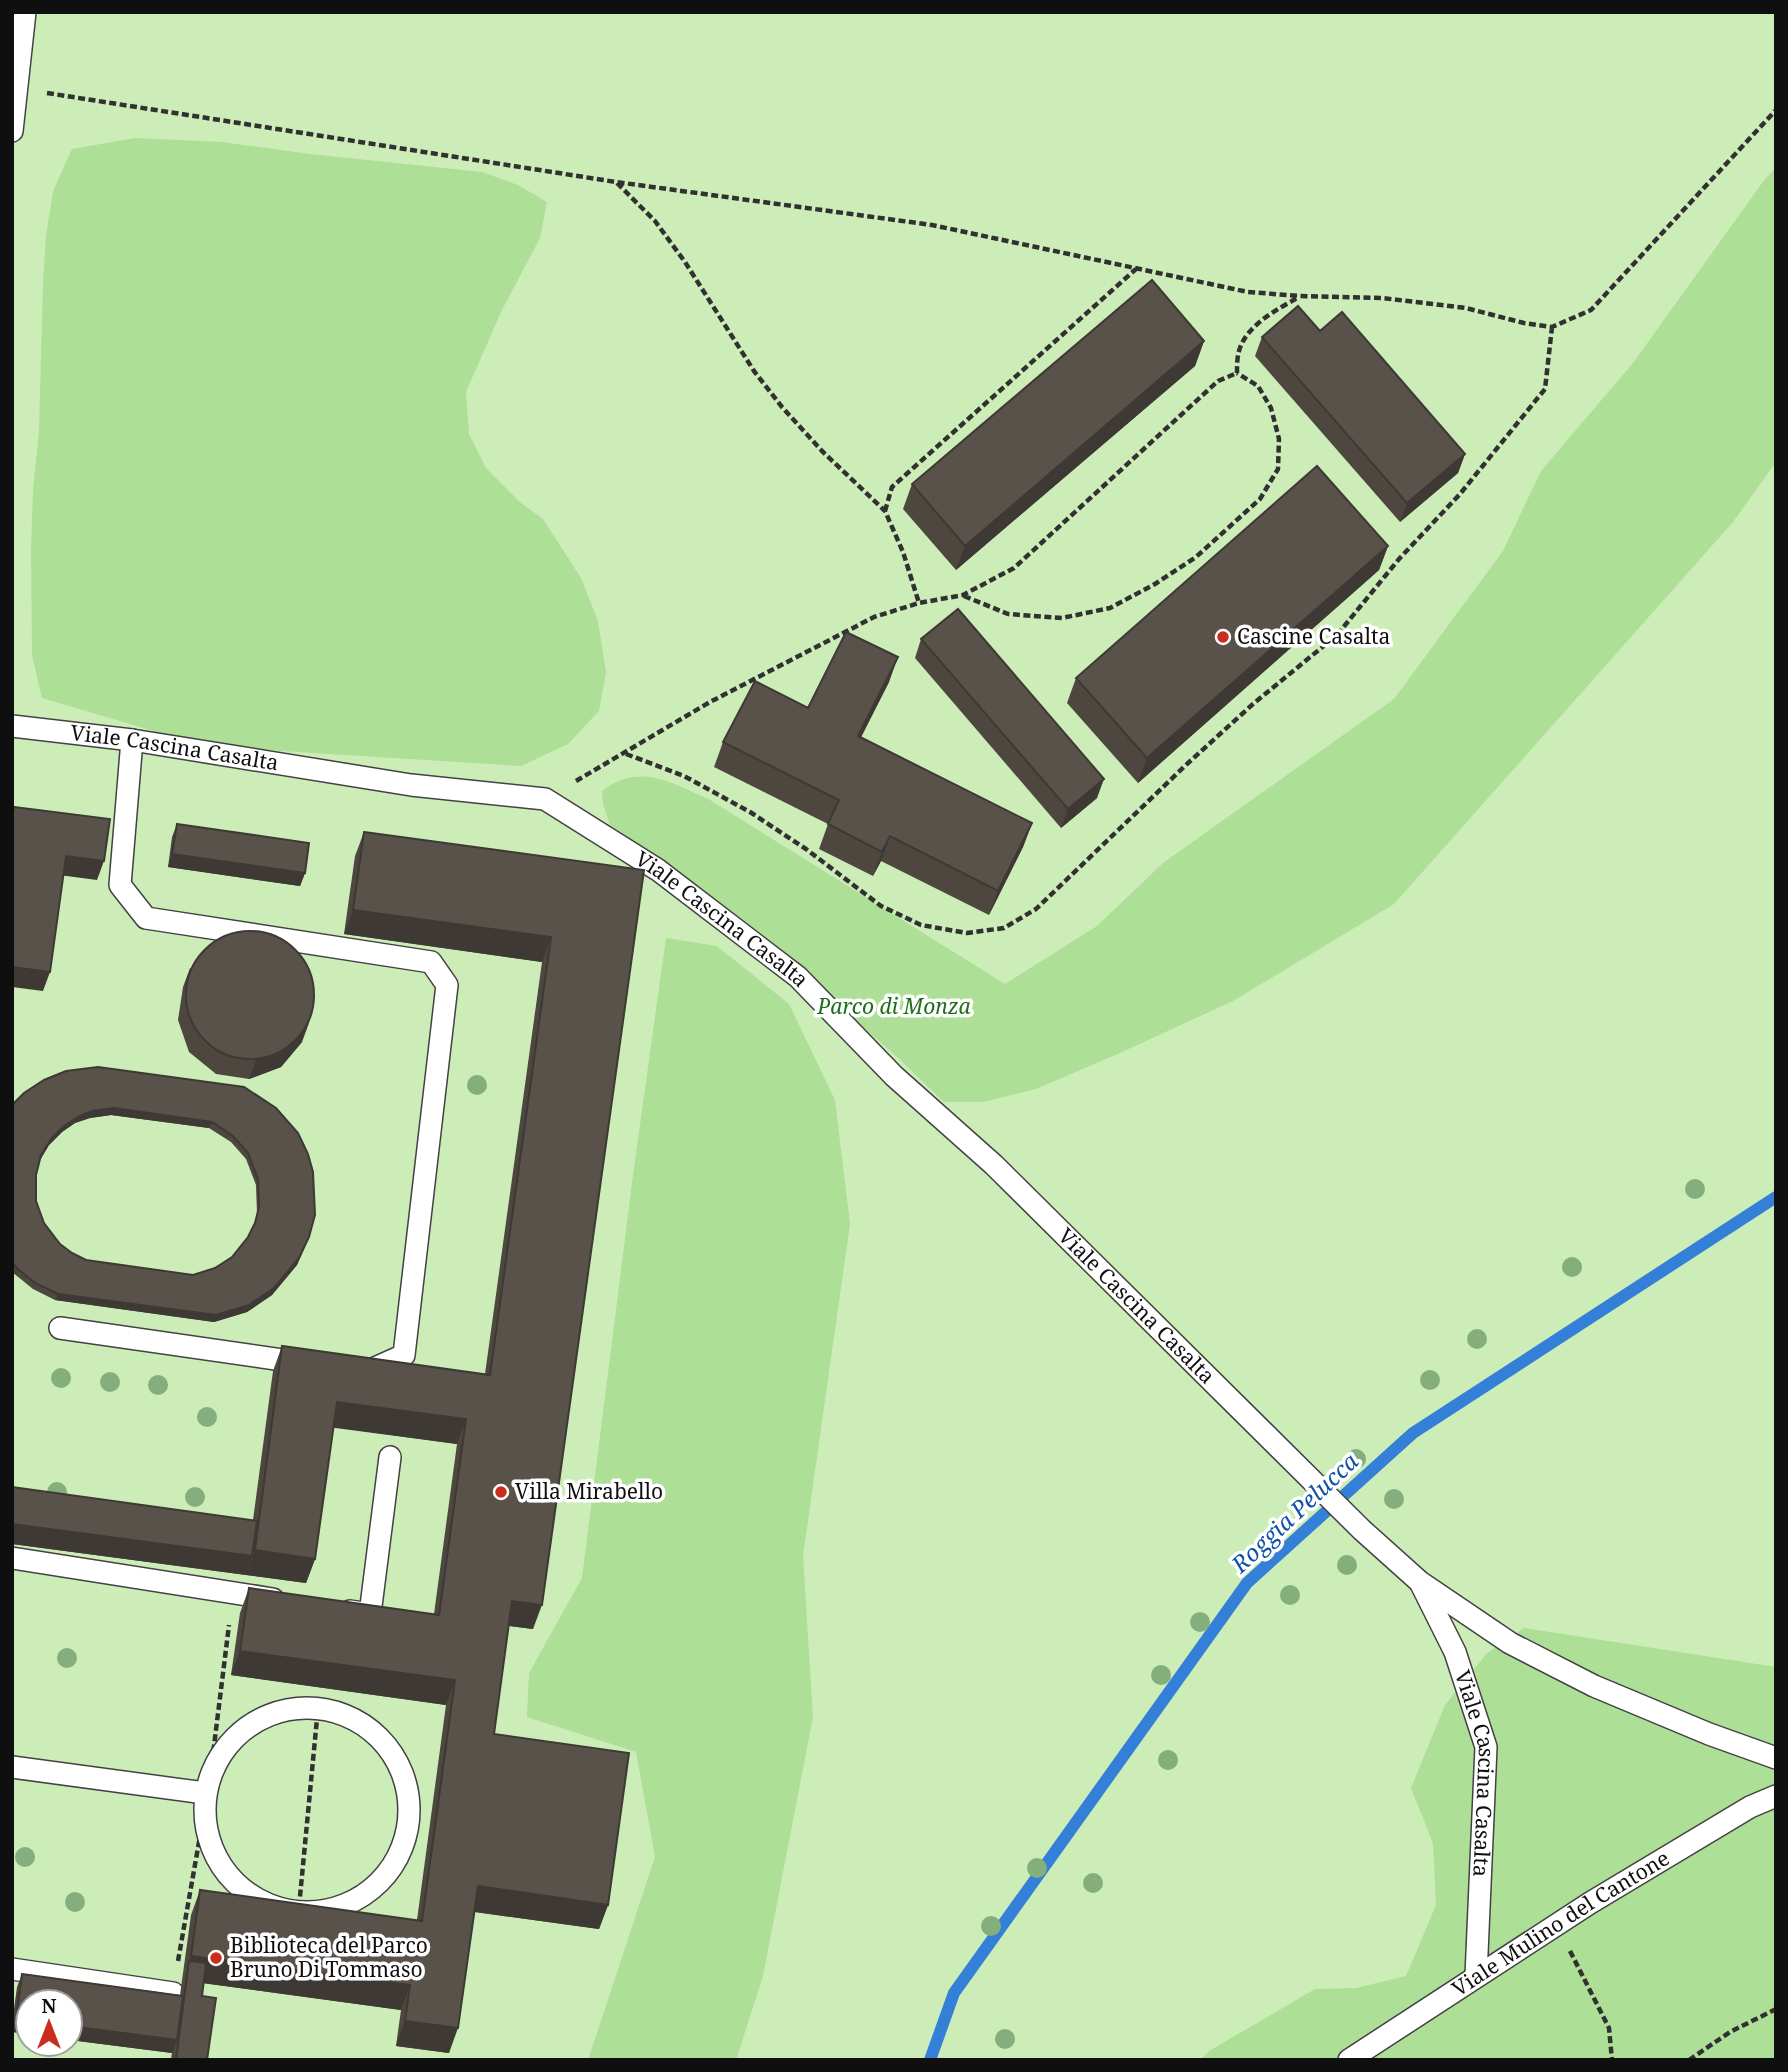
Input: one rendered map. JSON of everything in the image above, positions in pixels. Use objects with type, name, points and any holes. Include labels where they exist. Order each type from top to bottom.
[{"type":"lane","points":[[12,131],[25,12]]},
{"type":"lane","name":"Viale Cascina Casalta","points":[[12,726],[132,740],[411,785],[545,799],[658,870],[798,977],[894,1076],[994,1165],[1362,1530],[1420,1582],[1510,1643],[1594,1686],[1709,1734],[1776,1758]]},
{"type":"lane","points":[[132,740],[120,885],[146,918],[430,962],[447,985],[404,1355],[366,1372],[353,1370]]},
{"type":"lane","points":[[60,1328],[326,1366]]},
{"type":"lane","points":[[329,1608],[370,1614],[390,1457]]},
{"type":"lane","points":[[12,1558],[288,1601]]},
{"type":"lane","name":"Viale Cascina Casalta","points":[[1420,1582],[1455,1652],[1486,1747],[1476,1976]]},
{"type":"lane","points":[[318,1708],[343,1714],[363,1724],[380,1738],[394,1756],[404,1776],[409,1820],[395,1862],[381,1880],[364,1894],[344,1905],[323,1910],[298,1911],[279,1908],[259,1900],[241,1888],[226,1872],[214,1854],[207,1834],[206,1794],[218,1758],[245,1728],[262,1717],[281,1710],[318,1708]]},
{"type":"lane","points":[[12,1767],[206,1794]]},
{"type":"lane","name":"Viale Mulino del Cantone","points":[[1349,2060],[1554,1926],[1750,1807],[1776,1796]]},
{"type":"lane","points":[[12,1969],[173,1993]]},
{"type":"path","points":[[16,89],[616,182],[932,225],[1248,292],[1382,298],[1466,307],[1524,323],[1552,327],[1591,310],[1776,110]]},
{"type":"path","points":[[616,182],[655,221],[754,371],[782,407],[822,451],[885,511],[903,552],[919,603]]},
{"type":"path","points":[[885,511],[892,487],[1137,268]]},
{"type":"path","points":[[1237,373],[1240,349],[1251,331],[1270,314],[1300,296]]},
{"type":"path","points":[[626,754],[684,776],[750,812],[806,849],[881,906],[921,925],[967,933],[1004,928],[1036,908],[1205,747],[1337,635],[1399,559],[1460,494],[1545,389],[1552,327]]},
{"type":"path","points":[[545,799],[626,754],[710,702],[874,617],[919,603],[963,596],[1014,568],[1218,381],[1237,373]]},
{"type":"path","points":[[963,596],[1009,614],[1062,618],[1110,608],[1155,584],[1196,557],[1260,499],[1278,469],[1279,439],[1271,408],[1258,386],[1237,373]]},
{"type":"path","points":[[173,1993],[206,1794],[233,1592]]},
{"type":"path","points":[[298,1911],[318,1708]]},
{"type":"path","points":[[1554,1926],[1576,1959],[1609,2028],[1612,2060]]},
{"type":"path","points":[[1689,2060],[1730,2032],[1776,2009]]},
{"type":"green space","name":"Parco di Monza","points":[[12,12],[1776,12],[1776,2060],[12,2060]]},
{"type":"green space","points":[[135,138],[222,142],[482,172],[518,185],[547,202],[540,238],[501,312],[466,392],[469,434],[486,468],[521,503],[543,519],[581,578],[598,621],[606,672],[599,711],[568,744],[521,766],[204,746],[42,698],[32,655],[31,549],[39,431],[43,283],[53,191],[72,149]]},
{"type":"green space","points":[[1776,168],[1776,462],[1733,522],[1394,904],[1233,1001],[1036,1089],[983,1102],[944,1102],[896,1056],[757,934],[610,825],[602,791],[616,782],[643,777],[656,778],[682,787],[710,800],[1005,984],[1097,926],[1163,863],[1394,699],[1503,551],[1541,471],[1633,363],[1765,179]]},
{"type":"green space","points":[[666,938],[717,946],[789,1004],[835,1100],[850,1224],[803,1556],[813,1717],[763,1976],[736,2060],[588,2060],[655,1857],[636,1752],[527,1717],[529,1673],[582,1578]]},
{"type":"green space","points":[[1524,1628],[1776,1667],[1776,2060],[1200,2060],[1209,2051],[1315,1989],[1356,1988],[1406,1976],[1436,1905],[1433,1843],[1411,1788],[1445,1705],[1487,1653]]},
{"type":"building","points":[[1152,280],[1204,341],[965,546],[912,484]]},
{"type":"building","points":[[1298,306],[1320,331],[1342,312],[1465,454],[1407,503],[1262,337]]},
{"type":"building","name":"Cascine Casalta","points":[[1317,466],[1388,546],[1147,758],[1076,678]]},
{"type":"building","points":[[958,609],[1104,779],[1068,809],[921,639]]},
{"type":"building","points":[[846,632],[898,657],[858,736],[1032,823],[998,891],[890,836],[882,852],[828,824],[839,800],[723,742],[755,681],[808,708]]},
{"type":"building","points":[[14,807],[110,819],[104,861],[66,856],[50,972],[12,967]]},
{"type":"building","points":[[177,824],[309,843],[305,873],[172,854]]},
{"type":"building","name":"Villa Mirabello","points":[[364,832],[644,870],[542,1605],[512,1601],[494,1734],[629,1753],[608,1905],[478,1886],[458,2028],[405,2021],[410,1985],[191,1956],[200,1890],[422,1921],[455,1680],[240,1651],[249,1588],[439,1615],[466,1419],[337,1402],[315,1559],[255,1550],[282,1346],[490,1375],[551,937],[353,910]]},
{"type":"building","points":[[250,931],[275,936],[295,950],[309,970],[314,995],[309,1020],[295,1040],[275,1054],[250,1059],[225,1054],[205,1040],[191,1020],[186,995],[191,970],[205,950],[225,936]]},
{"type":"building","points":[[98,1067],[244,1087],[276,1108],[298,1133],[308,1154],[313,1172],[315,1215],[299,1258],[274,1288],[249,1305],[216,1315],[58,1294],[35,1283],[12,1263],[12,1105],[44,1080],[66,1071]],"holes":[[[114,1108],[212,1122],[233,1136],[248,1153],[258,1179],[259,1207],[248,1237],[232,1257],[215,1268],[193,1275],[86,1260],[60,1244],[44,1223],[36,1201],[36,1175],[41,1155],[52,1138],[78,1117],[92,1111]]]},
{"type":"building","points":[[12,1487],[257,1521],[252,1556],[12,1524]]},
{"type":"building","points":[[189,1961],[206,1963],[202,1996],[216,1998],[207,2060],[176,2060]]},
{"type":"building","points":[[22,1974],[183,1996],[177,2040],[84,2028],[84,1988],[20,1988]]},
{"type":"waterway","name":"Roggia Pelucca","points":[[930,2060],[954,1993],[1247,1583],[1413,1433],[1776,1197]]},
{"type":"place","name":"Cascine Casalta","points":[[1223,637]]},
{"type":"place","name":"Villa Mirabello","points":[[501,1492]]},
{"type":"place","name":"Biblioteca del Parco Bruno Di Tommaso","points":[[216,1958]]}]
